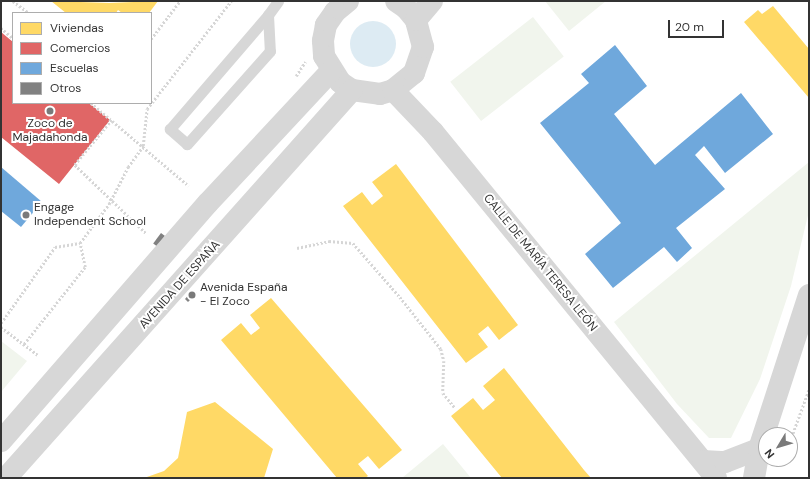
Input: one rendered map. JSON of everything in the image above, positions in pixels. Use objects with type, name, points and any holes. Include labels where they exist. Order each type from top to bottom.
[{"type":"street","points":[[338,4],[326,25],[323,40],[324,56],[331,71],[340,82],[352,90],[373,94],[393,90],[414,73],[420,60],[422,40],[416,20],[406,8],[396,1]]},
{"type":"street","points":[[416,20],[432,1]]},
{"type":"street","points":[[1,441],[208,203],[331,71]]},
{"type":"street","name":"AVENIDA DE ESPAÑA","points":[[6,478],[352,90]]},
{"type":"street","name":"CALLE DE MARÍA TERESA LEÓN","points":[[393,90],[433,132],[683,439],[703,470],[716,478]]},
{"type":"street","points":[[767,427],[809,294]]},
{"type":"street","points":[[703,470],[758,450]]},
{"type":"street","points":[[754,478],[758,459]]},
{"type":"lane","points":[[268,16],[270,51],[187,144],[170,129],[268,16],[278,1]]},
{"type":"path","points":[[13,1],[28,12]]},
{"type":"path","points":[[152,38],[180,1]]},
{"type":"path","points":[[152,103],[231,1]]},
{"type":"path","points":[[1,28],[12,37]]},
{"type":"path","points":[[293,80],[303,68],[307,56]]},
{"type":"path","points":[[92,104],[188,186]]},
{"type":"path","points":[[1,323],[55,247],[80,243],[111,201],[128,167],[143,146],[147,109],[151,104]]},
{"type":"path","points":[[112,120],[75,165],[146,233]]},
{"type":"path","points":[[297,248],[329,242],[352,243],[400,296],[441,349],[444,361],[443,393],[455,408]]},
{"type":"path","points":[[24,344],[85,267],[80,243]]},
{"type":"path","points":[[1,327],[38,355]]},
{"type":"path","points":[[795,427],[809,389]]},
{"type":"shaded area","points":[[545,1],[606,1],[569,31]]},
{"type":"shaded area","points":[[533,17],[564,56],[481,121],[450,82]]},
{"type":"shaded area","points":[[378,21],[390,27],[395,35],[395,53],[390,61],[382,66],[368,67],[356,61],[351,53],[350,39],[356,27],[364,22]]},
{"type":"shaded area","points":[[809,162],[809,211],[791,286],[760,379],[731,438],[709,438],[677,404],[614,322]]},
{"type":"shaded area","points":[[1,341],[27,361],[1,392]]},
{"type":"shaded area","points":[[443,444],[471,478],[402,478]]},
{"type":"building: Viviendas","points":[[51,1],[109,3],[158,1],[150,12],[121,12],[118,10],[117,12],[65,12]]},
{"type":"building: Viviendas","points":[[773,6],[809,49],[809,98],[744,22],[758,10],[762,14]]},
{"type":"building: Viviendas","points":[[396,164],[518,325],[499,340],[488,326],[478,334],[488,347],[466,363],[343,206],[362,192],[372,205],[383,196],[372,182]]},
{"type":"building: Viviendas","points":[[271,298],[402,450],[379,469],[368,456],[358,464],[368,476],[365,478],[337,478],[221,340],[241,323],[251,335],[260,328],[250,315]]},
{"type":"building: Viviendas","points":[[504,368],[591,478],[502,478],[451,416],[473,398],[483,410],[495,400],[483,386]]},
{"type":"building: Viviendas","points":[[215,402],[273,449],[264,478],[144,478],[164,471],[178,458],[187,412]]},
{"type":"building: Comercios","name":"Zoco de Majadahonda","points":[[1,32],[12,41],[12,104],[90,104],[110,120],[59,184],[1,137]]},
{"type":"building: Escuelas","points":[[615,45],[647,86],[614,114],[655,165],[741,93],[773,134],[725,173],[704,146],[695,155],[725,189],[676,228],[692,248],[677,262],[664,247],[613,288],[585,254],[621,223],[540,123],[589,83],[581,74]]},
{"type":"building: Escuelas","points":[[1,167],[42,202],[21,227],[1,211]]},
{"type":"building: Otros","points":[[161,233],[165,236],[157,246],[153,243]]},
{"type":"building: Otros","points":[[193,290],[197,293],[188,302],[185,299]]},
{"type":"place","name":"Zoco de Majadahonda","points":[[50,111]]},
{"type":"place","name":"Engage Independent School","points":[[26,215]]},
{"type":"place","name":"Avenida España - El Zoco","points":[[192,295]]}]
